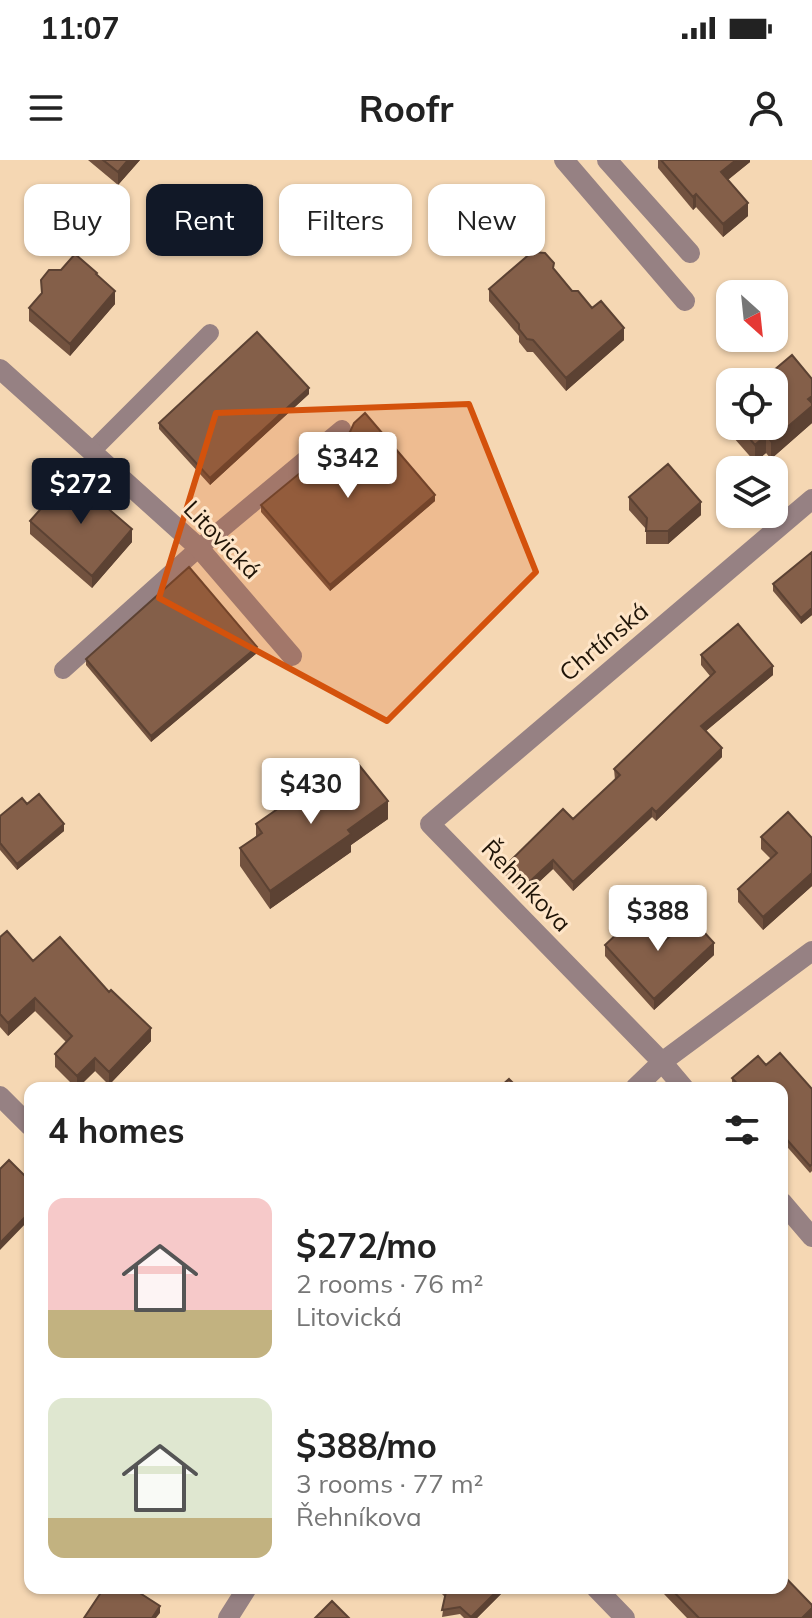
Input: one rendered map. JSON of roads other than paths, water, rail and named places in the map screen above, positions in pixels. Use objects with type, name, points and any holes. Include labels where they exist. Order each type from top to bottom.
[{"type":"street","points":[[564,160],[685,301]]},
{"type":"street","points":[[607,160],[690,253]]},
{"type":"street","name":"Litovická","points":[[0,369],[199,548],[292,656]]},
{"type":"street","name":"Chrtínská","points":[[430,824],[812,499]]},
{"type":"street","name":"Řehníkova","points":[[430,824],[679,1082]]},
{"type":"street","points":[[641,1082],[662,1062],[812,951]]},
{"type":"street","points":[[0,1096],[24,1120]]},
{"type":"street","points":[[788,1209],[812,1237]]},
{"type":"street","points":[[228,1618],[243,1594]]},
{"type":"street","points":[[602,1594],[625,1618]]},
{"type":"lane","points":[[92,451],[210,333]]},
{"type":"lane","points":[[63,670],[199,548],[342,429]]}]
